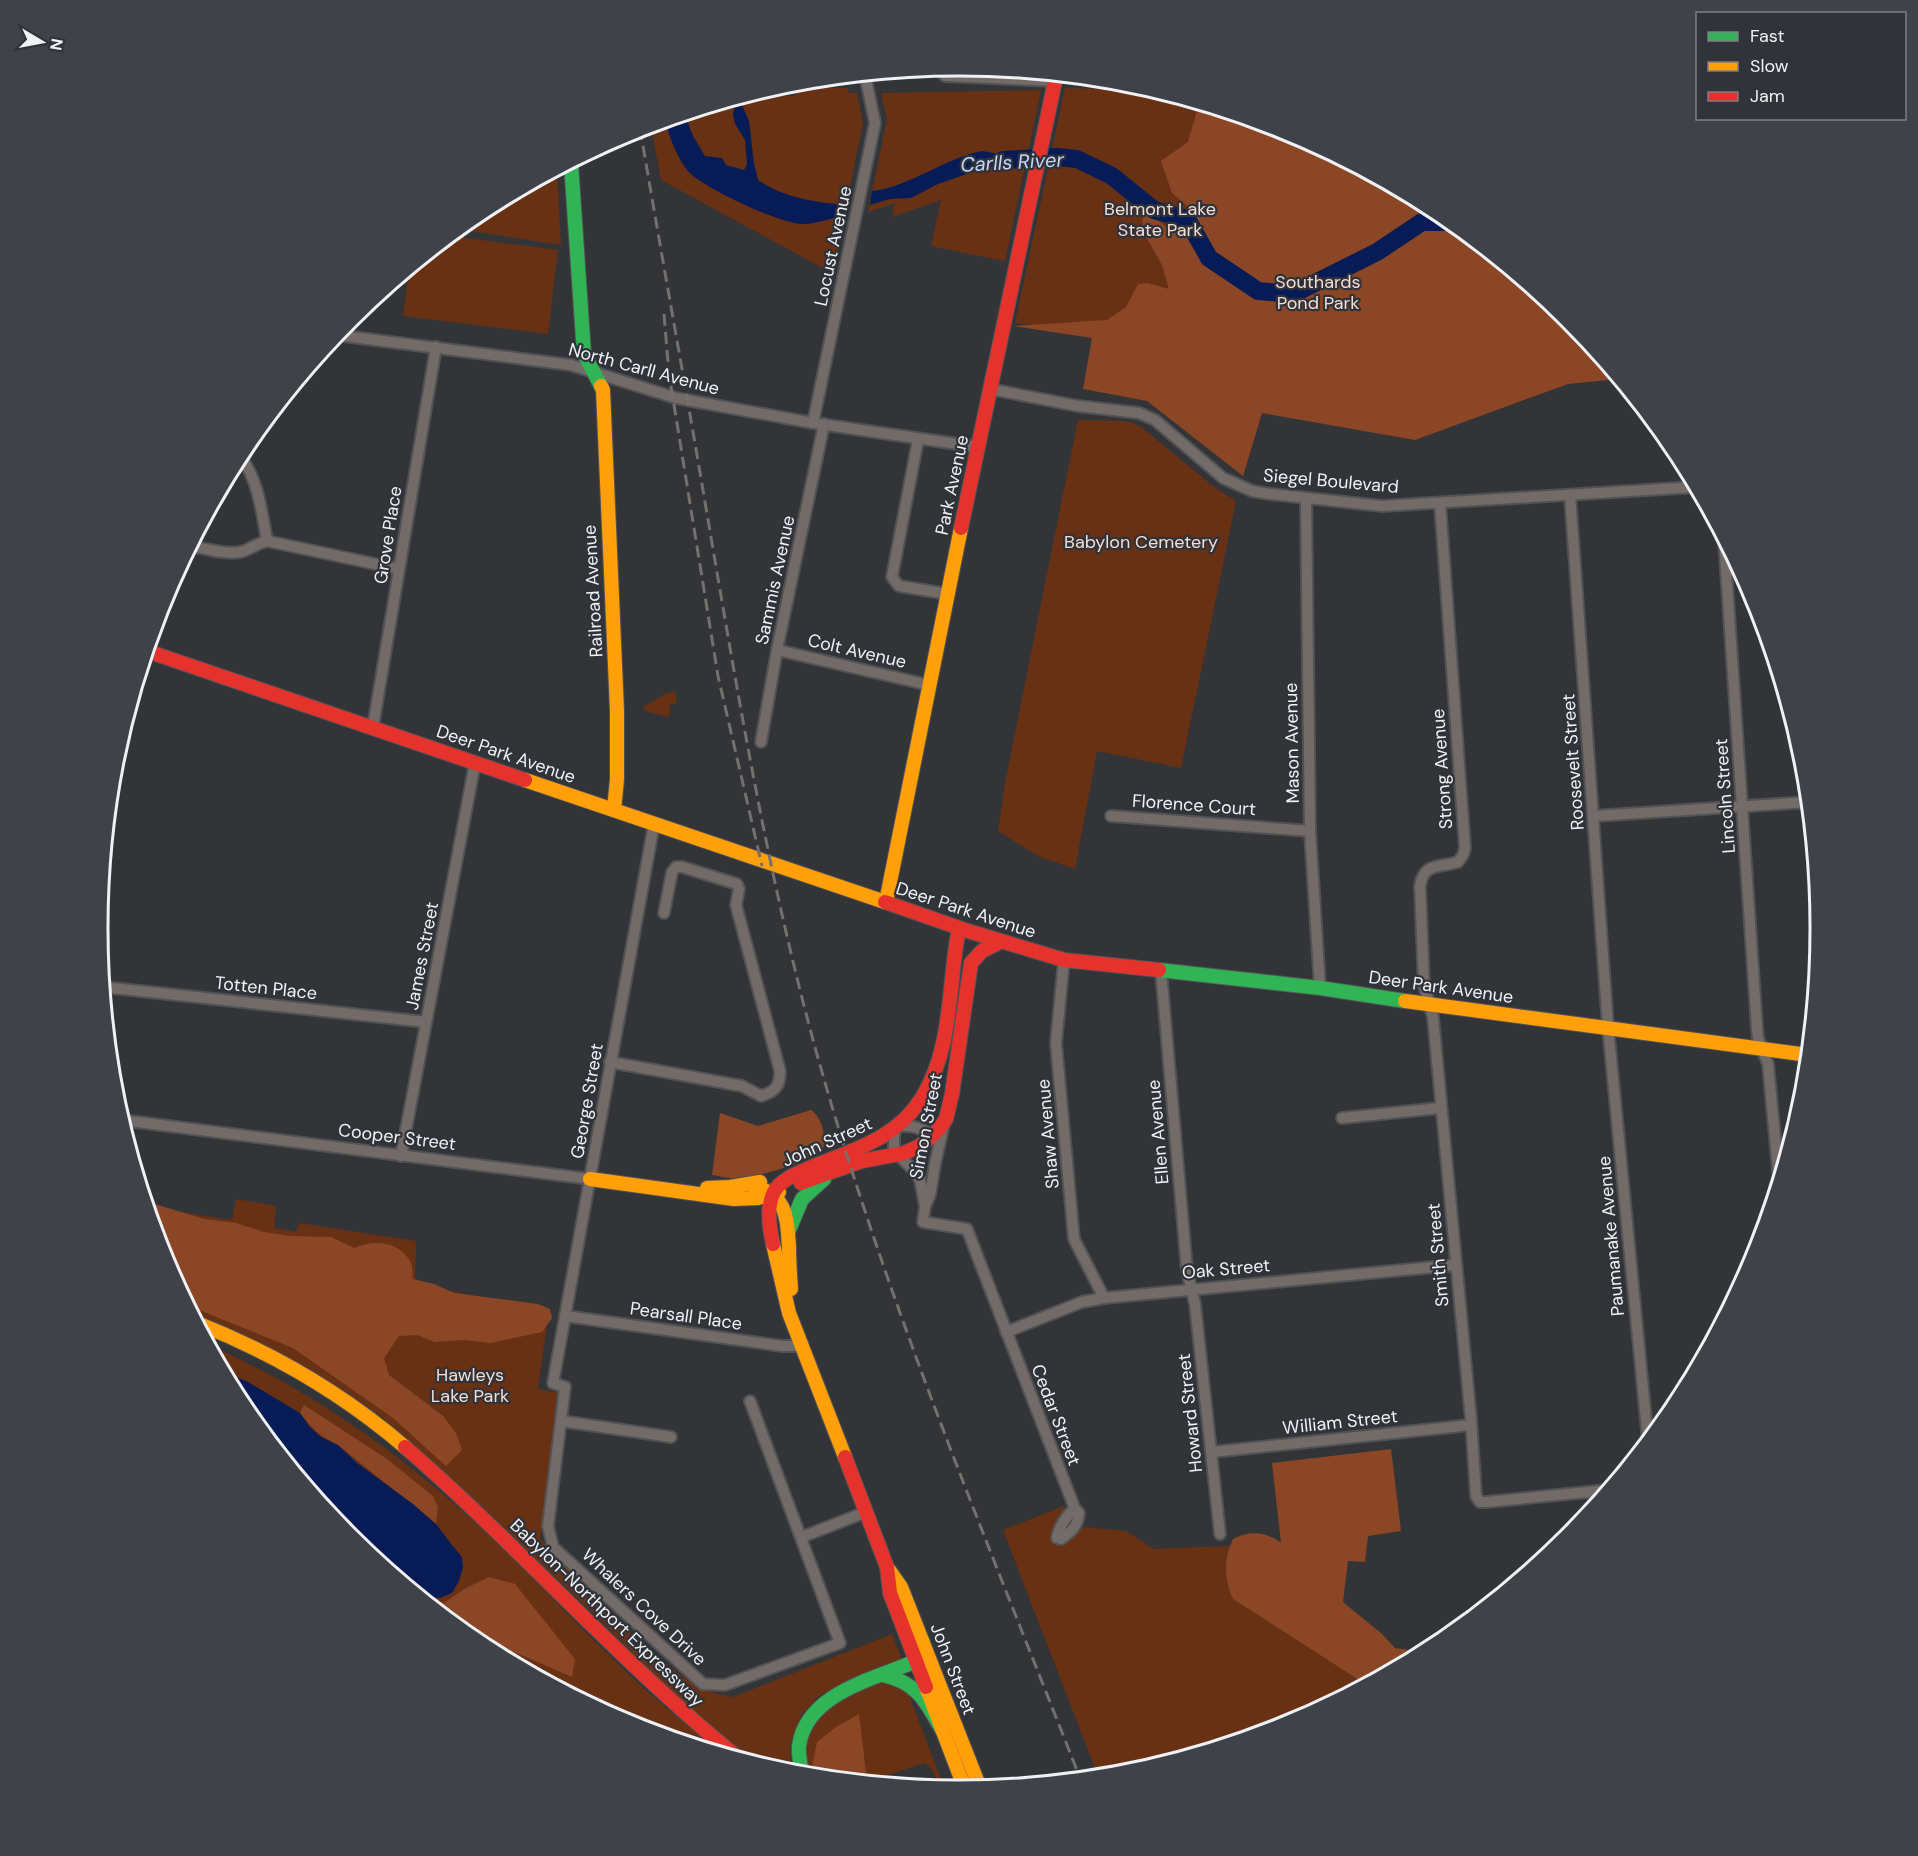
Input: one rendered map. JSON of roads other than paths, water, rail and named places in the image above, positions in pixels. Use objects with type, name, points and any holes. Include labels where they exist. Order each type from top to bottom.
[{"type":"main road","name":"Park Avenue","points":[[886,902],[1054,82]]},
{"type":"main road","name":"Railroad Avenue","points":[[571,170],[584,354],[603,390],[617,711],[614,810]]},
{"type":"main road","name":"Deer Park Avenue","points":[[153,653],[772,862],[963,930],[1064,960],[1320,988],[1430,1005],[1801,1054]]},
{"type":"main road","name":"Simon Street","points":[[960,1035],[958,1009],[963,930]]},
{"type":"main road","name":"Simon Street","points":[[897,1126],[915,1108],[933,1079],[942,1047],[963,930]]},
{"type":"main road","name":"Simon Street","points":[[946,1119],[952,1094],[971,963],[982,951],[1000,942]]},
{"type":"main road","name":"Cooper Street","points":[[590,1179],[734,1199],[753,1198],[773,1194],[862,1161],[896,1155],[936,1141],[946,1119]]},
{"type":"main road","name":"John Street","points":[[897,1126],[884,1137],[865,1147],[809,1168],[782,1182],[773,1194],[770,1209],[772,1240],[789,1319],[803,1346],[887,1567],[901,1587],[977,1779]]},
{"type":"main road","name":"Cooper Street","points":[[668,1189],[752,1185],[809,1168]]},
{"type":"main road","name":"John Street","points":[[788,1235],[802,1199],[811,1188],[833,1173]]},
{"type":"main road","name":"John Street","points":[[752,1185],[773,1194],[784,1209],[788,1235],[790,1285],[803,1346]]},
{"type":"main road","name":"John Street","points":[[734,1199],[758,1213],[765,1222],[772,1240]]},
{"type":"main road","points":[[208,1328],[268,1355],[341,1397],[421,1460],[455,1493]]},
{"type":"main road","points":[[215,1341],[268,1367],[328,1401],[392,1444],[455,1493]]},
{"type":"main road","name":"Babylon-Northport Expressway","points":[[455,1493],[650,1682],[724,1745]]},
{"type":"main road","name":"John Street","points":[[887,1567],[890,1593],[961,1780]]},
{"type":"main road","points":[[800,1764],[800,1745],[806,1726],[824,1702],[838,1693],[916,1661],[921,1653],[923,1642]]},
{"type":"main road","points":[[882,1675],[900,1678],[916,1689],[925,1699],[942,1730]]},
{"type":"street","points":[[954,76],[974,77]]},
{"type":"street","name":"Locust Avenue","points":[[818,423],[875,123],[866,82]]},
{"type":"street","name":"North Carll Avenue","points":[[347,336],[571,364],[676,398],[918,440],[978,447]]},
{"type":"street","name":"Grove Place","points":[[373,727],[436,347]]},
{"type":"street","name":"Siegel Boulevard","points":[[990,389],[1078,406],[1138,413],[1155,420],[1223,478],[1252,491],[1382,506],[1687,488]]},
{"type":"street","name":"Sammis Avenue","points":[[761,742],[818,423]]},
{"type":"street","points":[[918,440],[892,577],[899,586],[948,594]]},
{"type":"street","points":[[246,464],[258,499],[267,541]]},
{"type":"street","name":"Roosevelt Street","points":[[1570,495],[1608,1027]]},
{"type":"street","name":"Mason Avenue","points":[[1306,498],[1310,831],[1320,988]]},
{"type":"street","name":"Strong Avenue","points":[[1430,1005],[1424,986],[1420,886],[1422,876],[1429,869],[1438,865],[1458,862],[1463,855],[1464,848],[1440,503]]},
{"type":"street","points":[[197,547],[235,552],[267,541],[399,569]]},
{"type":"street","name":"Lincoln Street","points":[[1725,556],[1757,1028],[1758,1038],[1768,1064],[1777,1161]]},
{"type":"street","name":"Colt Avenue","points":[[777,650],[929,685]]},
{"type":"street","name":"James Street","points":[[401,1156],[475,763]]},
{"type":"street","points":[[1594,816],[1801,803]]},
{"type":"street","name":"Florence Court","points":[[1111,816],[1310,831]]},
{"type":"street","name":"George Street","points":[[553,1383],[654,824]]},
{"type":"street","points":[[610,1062],[742,1086],[761,1096],[776,1089],[779,1085],[780,1071],[736,904],[739,889],[737,884],[676,867],[672,872],[664,913]]},
{"type":"street","name":"Shaw Avenue","points":[[1064,960],[1056,1042],[1074,1239],[1104,1298]]},
{"type":"street","name":"Ellen Avenue","points":[[1161,971],[1187,1270],[1192,1289]]},
{"type":"street","name":"Totten Place","points":[[109,988],[426,1022]]},
{"type":"street","name":"Smith Street","points":[[1430,1005],[1433,1017],[1476,1496],[1480,1502],[1597,1491]]},
{"type":"street","name":"Paumanake Avenue","points":[[1608,1027],[1647,1429]]},
{"type":"street","points":[[1342,1118],[1440,1108]]},
{"type":"street","name":"Cooper Street","points":[[131,1121],[590,1179]]},
{"type":"street","points":[[925,1206],[920,1180],[916,1173],[896,1155],[893,1143],[897,1126],[921,1128],[936,1141]]},
{"type":"street","name":"Simon Street","points":[[936,1141],[930,1195],[925,1206],[923,1222],[967,1229],[1006,1332]]},
{"type":"street","name":"Oak Street","points":[[1006,1332],[1082,1302],[1104,1298],[1456,1265]]},
{"type":"street","name":"Howard Street","points":[[1192,1289],[1220,1534]]},
{"type":"street","name":"Pearsall Place","points":[[565,1316],[782,1346],[803,1346]]},
{"type":"street","name":"Cedar Street","points":[[1006,1332],[1075,1509]]},
{"type":"street","name":"Whalers Cove Drive","points":[[553,1383],[565,1387],[548,1526],[553,1547],[703,1684],[725,1685],[840,1643],[750,1401]]},
{"type":"street","points":[[561,1421],[671,1437]]},
{"type":"street","name":"William Street","points":[[1212,1452],[1471,1425]]},
{"type":"street","points":[[802,1537],[866,1512]]},
{"type":"water","points":[[742,105],[749,121],[758,180],[789,195],[812,201],[846,205],[844,216],[809,224],[793,223],[743,204],[709,186],[688,171],[677,153],[667,128],[687,121],[705,156],[722,158],[726,165],[744,170],[747,164],[745,140],[735,124],[734,107]]},
{"type":"water","points":[[982,151],[999,154],[1028,152],[1026,165],[1002,164],[987,167],[938,184],[911,198],[890,199],[870,205],[872,191],[900,184],[954,160]]},
{"type":"water","points":[[236,1377],[300,1413],[321,1437],[338,1445],[357,1463],[436,1524],[462,1557],[463,1567],[452,1593],[440,1598],[433,1598],[398,1568],[357,1530],[319,1489],[283,1446]]},
{"type":"waterway","name":"Carlls River","points":[[1003,160],[1057,157],[1077,159],[1112,176],[1154,210],[1187,219],[1209,258],[1258,291],[1293,294],[1377,252],[1422,222],[1435,222]]},
{"type":"railway","points":[[642,138],[754,782],[783,920],[818,1058],[845,1150],[907,1331],[974,1511],[1077,1771]]},
{"type":"railway","points":[[664,314],[669,374],[718,676],[762,866]]},
{"type":"park label","name":"Belmont Lake State Park","points":[[1160,219]]},
{"type":"park label","name":"Southards Pond Park","points":[[1318,292]]},
{"type":"park label","name":"Babylon Cemetery","points":[[1141,542]]},
{"type":"park label","name":"Hawleys Lake Park","points":[[470,1385]]}]
